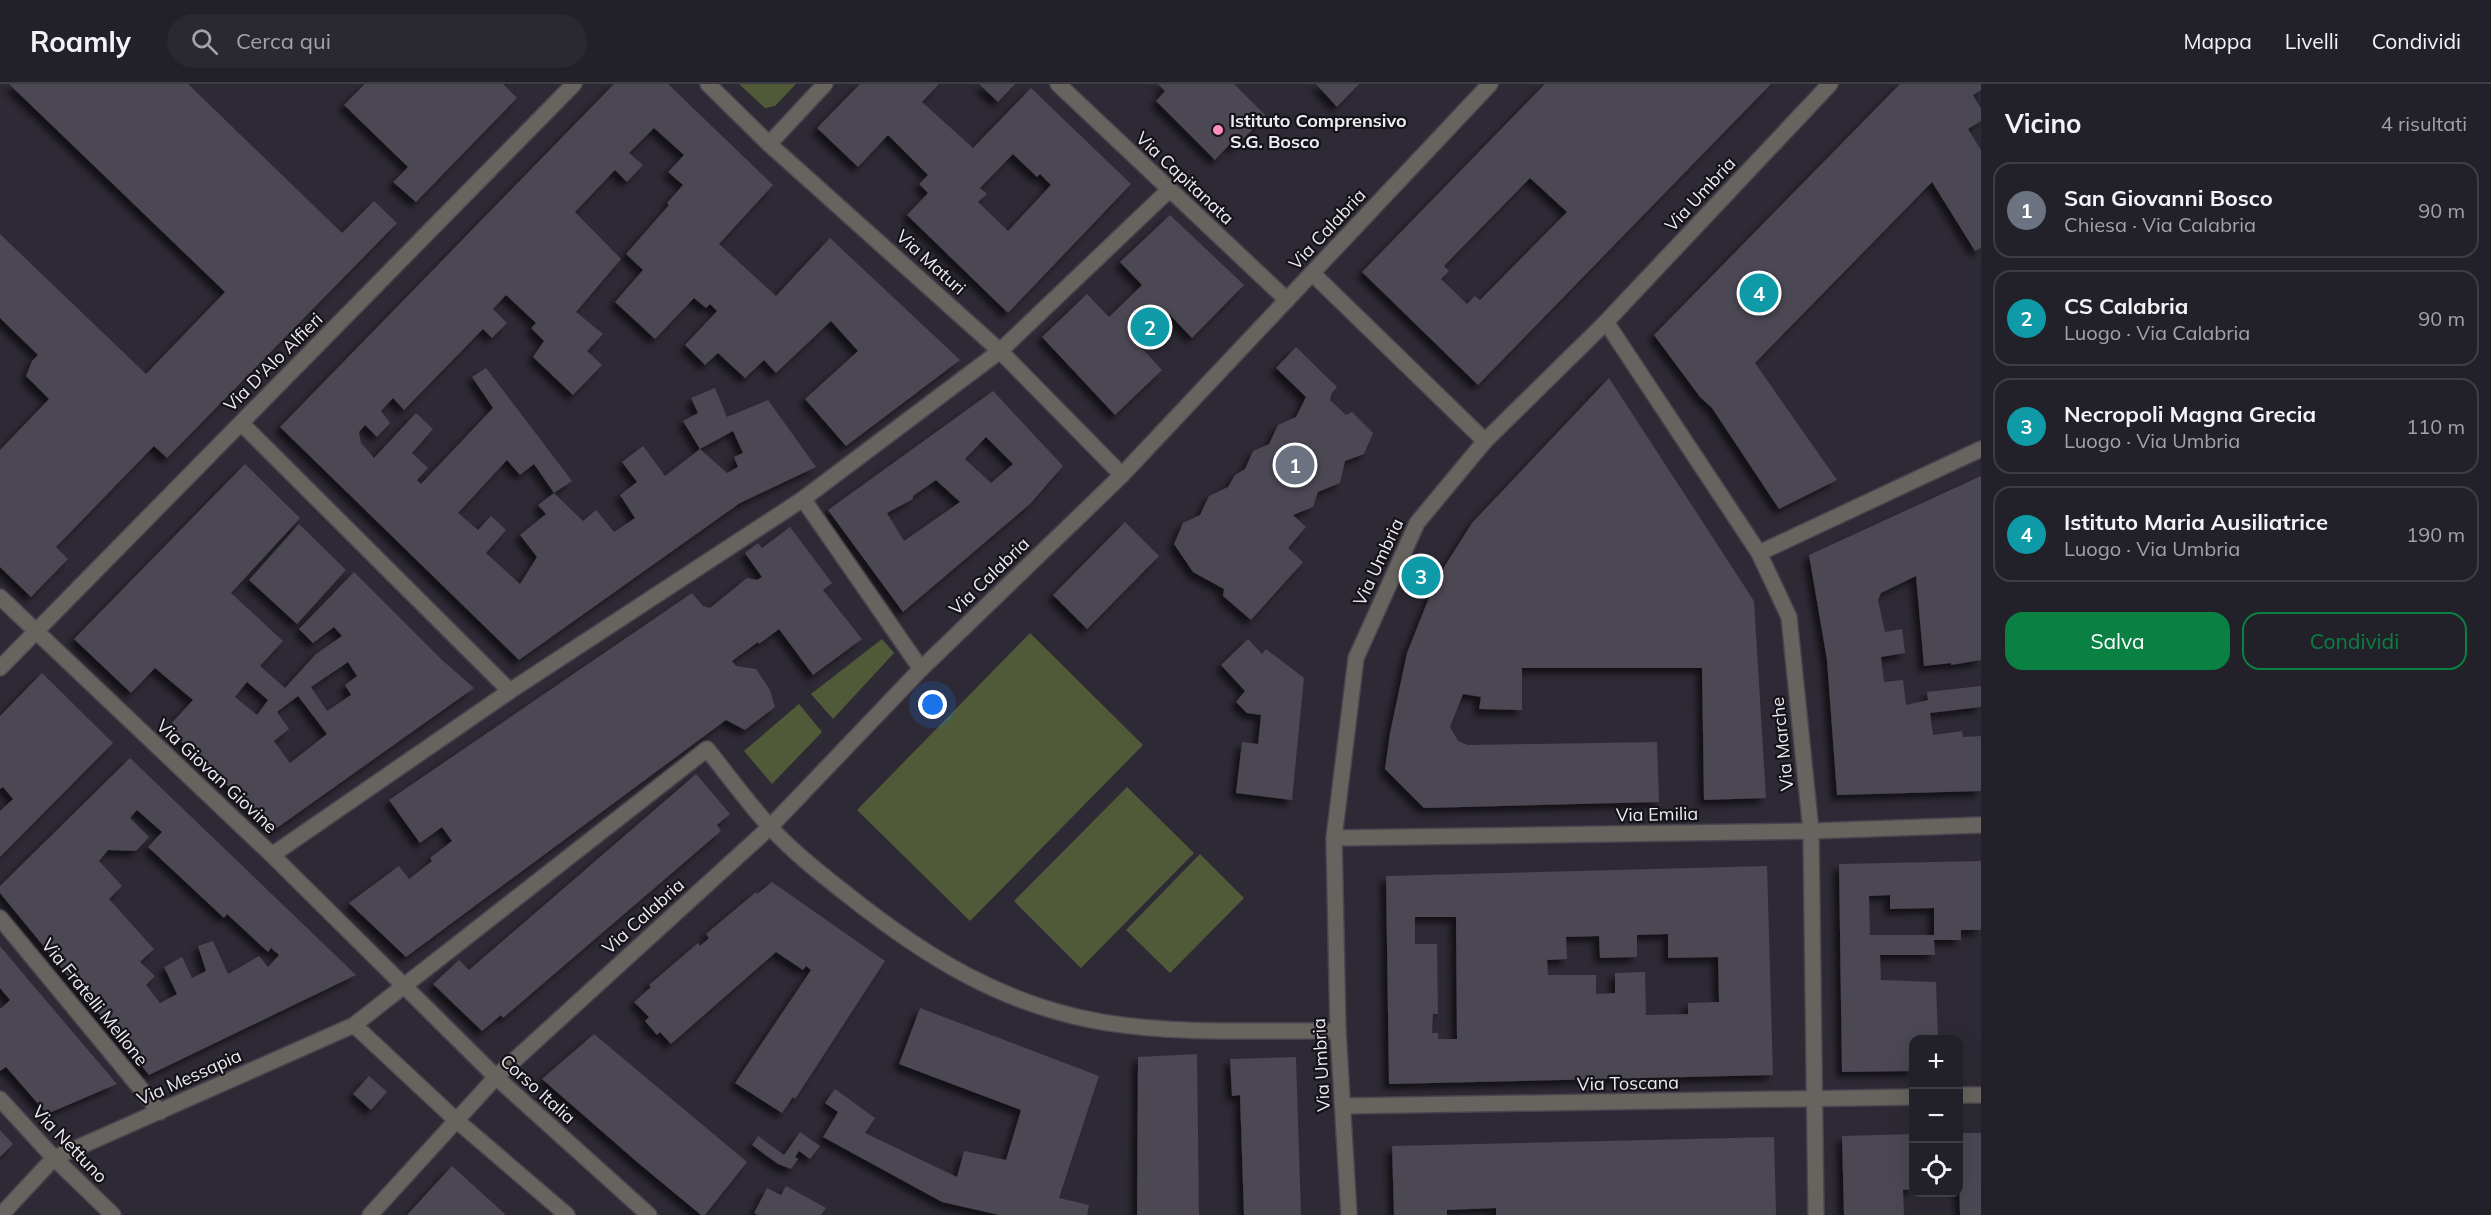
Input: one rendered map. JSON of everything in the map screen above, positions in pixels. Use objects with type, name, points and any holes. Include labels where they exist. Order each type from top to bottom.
[{"type":"street","name":"Via D'Alo Alfieri","points":[[0,668],[574,84]]},
{"type":"street","name":"Via Maturi","points":[[708,84],[769,144],[1000,351],[1122,475]]},
{"type":"street","points":[[769,144],[825,84]]},
{"type":"street","name":"Via Capitanata","points":[[1058,84],[1287,300]]},
{"type":"street","name":"Via Calabria","points":[[369,1215],[496,1077],[770,827],[921,669],[1122,475],[1490,84]]},
{"type":"street","name":"Via Umbria","points":[[1349,1215],[1338,1031],[1334,838],[1356,658],[1417,523],[1485,441],[1606,322],[1830,84]]},
{"type":"street","points":[[272,855],[510,691],[803,499],[1000,351],[1168,190]]},
{"type":"street","points":[[1312,273],[1485,441]]},
{"type":"street","name":"Via Marche","points":[[1606,322],[1759,553],[1789,617],[1811,831],[1816,1215]]},
{"type":"street","points":[[241,423],[510,691]]},
{"type":"street","points":[[1759,553],[1981,449]]},
{"type":"street","points":[[803,499],[921,669]]},
{"type":"street","name":"Via Giovan Giovine","points":[[0,597],[272,855],[404,988]]},
{"type":"street","name":"Via Messapia","points":[[1,1215],[54,1158],[354,1025],[707,749],[770,827]]},
{"type":"street","name":"Via Emilia","points":[[1334,838],[1811,831],[1981,825]]},
{"type":"street","points":[[770,827],[809,865],[899,936],[961,974],[1029,1004],[1102,1022],[1176,1029],[1338,1031]]},
{"type":"street","name":"Via Fratelli Mellone","points":[[0,918],[160,1112]]},
{"type":"street","name":"Corso Italia","points":[[404,988],[496,1077],[649,1215]]},
{"type":"street","points":[[354,1025],[456,1120],[567,1215]]},
{"type":"street","points":[[1963,1095],[1981,1095]]},
{"type":"street","name":"Via Toscana","points":[[1343,1106],[1909,1097]]},
{"type":"street","name":"Via Nettuno","points":[[0,1099],[54,1158],[113,1215]]},
{"type":"green space","points":[[739,84],[796,84],[775,106],[765,108]]},
{"type":"green space","points":[[1030,633],[1143,745],[970,921],[857,810]]},
{"type":"green space","points":[[882,639],[894,653],[833,719],[811,694]]},
{"type":"green space","points":[[799,704],[822,732],[772,784],[744,751]]},
{"type":"green space","points":[[1127,787],[1194,853],[1081,968],[1014,901]]},
{"type":"green space","points":[[1200,854],[1244,898],[1170,973],[1126,930]]},
{"type":"building","points":[[9,84],[188,84],[342,233],[374,201],[397,223],[167,458],[154,446],[56,547],[68,559],[31,597],[0,567],[0,450],[49,399],[26,376],[32,361],[38,355],[0,318],[0,234],[146,374],[225,292]]},
{"type":"building","points":[[365,84],[503,84],[517,98],[416,202],[393,182],[408,167],[344,105]]},
{"type":"building","points":[[614,84],[668,84],[773,185],[719,244],[776,296],[830,238],[960,360],[846,446],[805,399],[858,351],[831,321],[776,373],[764,360],[745,378],[718,353],[705,365],[685,345],[717,311],[710,304],[706,308],[694,298],[655,339],[615,302],[643,270],[626,254],[669,205],[667,203],[683,185],[668,172],[684,155],[654,128],[629,153],[643,165],[627,182],[615,170],[575,212],[621,259],[576,312],[603,334],[587,351],[602,365],[573,395],[533,357],[544,341],[531,328],[536,323],[506,295],[493,309],[507,323],[492,338],[483,329],[404,410],[393,398],[381,411],[390,423],[377,437],[365,425],[359,432],[361,443],[374,458],[416,413],[433,429],[412,453],[428,468],[417,480],[421,484],[493,408],[472,377],[486,368],[572,481],[554,493],[583,521],[596,510],[614,532],[635,518],[620,495],[637,482],[622,462],[643,446],[665,476],[700,449],[683,421],[698,413],[691,398],[715,388],[727,417],[768,400],[816,467],[740,503],[519,660],[280,427]],"holes":[[[733,431],[743,453],[734,457],[738,467],[727,473],[700,449]],[[507,460],[520,475],[534,464],[554,493],[538,505],[546,514],[520,535],[537,557],[520,584],[486,553],[506,530],[491,516],[478,530],[458,513]]]},
{"type":"building","points":[[860,84],[939,84],[922,102],[973,148],[1031,88],[1131,184],[1008,313],[907,215],[928,193],[919,184],[928,175],[888,135],[858,167],[817,128]],"holes":[[[1013,154],[1037,177],[1040,174],[1051,185],[1008,231],[978,202],[987,194],[980,188]]]},
{"type":"building","points":[[979,84],[1015,84],[998,102]]},
{"type":"building","name":"Istituto Comprensivo S.G. Bosco","points":[[1158,84],[1234,84],[1266,116],[1234,148],[1230,144],[1215,160],[1156,101],[1165,91]]},
{"type":"building","name":"Istituto Comprensivo S.G. Bosco","points":[[1316,84],[1359,84],[1337,107]]},
{"type":"building","points":[[1545,84],[1771,84],[1478,385],[1362,272]],"holes":[[[1530,178],[1567,212],[1480,300],[1475,296],[1467,304],[1441,279],[1449,271],[1444,266]]]},
{"type":"building","points":[[1900,84],[1981,84],[1981,90],[1973,95],[1981,109],[1981,121],[1968,129],[1981,150],[1981,248],[1975,251],[1932,182],[1755,363],[1837,480],[1779,509],[1712,408],[1700,397],[1654,335]]},
{"type":"building","points":[[1170,215],[1244,285],[1192,338],[1169,314],[1138,344],[1162,370],[1115,415],[1042,337],[1087,294],[1109,317],[1142,285],[1120,262]]},
{"type":"building","points":[[1296,347],[1337,387],[1330,400],[1346,415],[1352,412],[1373,433],[1364,454],[1345,461],[1340,483],[1318,492],[1313,507],[1293,515],[1306,527],[1288,548],[1303,562],[1251,620],[1223,596],[1224,589],[1193,572],[1174,544],[1183,523],[1200,515],[1209,496],[1228,487],[1235,475],[1245,469],[1253,451],[1269,444],[1278,425],[1296,417],[1306,397],[1276,368]]},
{"type":"building","points":[[1609,378],[1754,601],[1766,798],[1704,800],[1702,668],[1522,668],[1522,710],[1479,709],[1481,697],[1463,694],[1450,727],[1458,741],[1468,745],[1657,742],[1659,802],[1424,808],[1385,769],[1407,653],[1436,580],[1472,523]]},
{"type":"building","points":[[993,391],[1063,466],[1030,504],[903,612],[828,510]],"holes":[[[986,437],[1013,464],[991,483],[965,459]],[[936,480],[960,502],[904,541],[887,513],[913,499],[913,496]]]},
{"type":"building","points":[[245,464],[300,518],[231,593],[283,641],[260,666],[285,688],[316,654],[342,636],[334,627],[313,643],[299,629],[354,572],[441,659],[474,688],[274,830],[167,728],[193,700],[155,668],[131,693],[74,639]],"holes":[[[348,662],[357,676],[345,685],[351,695],[327,711],[311,687]],[[247,682],[268,700],[257,715],[235,697]],[[298,696],[327,734],[290,763],[274,741],[289,729],[277,712]]]},
{"type":"building","points":[[1981,476],[1981,660],[1951,665],[1951,663],[1924,666],[1916,576],[1881,593],[1878,600],[1885,632],[1902,629],[1905,653],[1881,657],[1884,682],[1903,680],[1906,705],[1928,700],[1927,692],[1981,686],[1981,707],[1930,713],[1933,735],[1962,731],[1963,737],[1981,736],[1981,791],[1837,795],[1827,660],[1809,555]]},
{"type":"building","points":[[1125,522],[1159,556],[1087,629],[1053,595]]},
{"type":"building","points":[[299,524],[346,570],[297,624],[249,580]]},
{"type":"building","points":[[790,527],[832,583],[823,590],[862,639],[813,675],[779,629],[759,644],[758,642],[732,661],[736,666],[756,669],[770,690],[775,707],[745,730],[726,720],[406,957],[349,903],[399,866],[409,879],[432,861],[430,858],[452,841],[442,827],[420,843],[389,800],[692,593],[703,606],[710,608],[747,578],[757,580],[762,577],[745,553],[758,543],[762,548]]},
{"type":"building","points":[[1248,639],[1262,654],[1266,649],[1304,678],[1292,800],[1236,793],[1242,742],[1258,744],[1261,715],[1247,713],[1236,702],[1245,691],[1221,665]]},
{"type":"building","points":[[42,673],[113,743],[0,857],[0,811],[13,799],[3,787],[0,789],[0,716]]},
{"type":"building","points":[[130,758],[356,975],[149,1075],[0,893],[0,886]],"holes":[[[137,810],[162,832],[148,847],[224,918],[227,914],[268,952],[271,948],[279,955],[268,967],[259,956],[228,974],[213,941],[198,946],[206,971],[192,978],[182,957],[164,967],[177,994],[160,1003],[146,985],[155,976],[140,962],[154,949],[109,899],[122,886],[99,861],[108,850],[136,851],[149,837],[130,818]]]},
{"type":"building","points":[[696,774],[730,814],[717,825],[721,831],[503,1018],[501,1015],[482,1031],[433,984],[459,960],[469,970]]},
{"type":"building","points":[[1981,861],[1981,930],[1961,930],[1961,940],[1934,940],[1935,955],[1880,955],[1881,980],[1936,982],[1938,1035],[1909,1035],[1909,1071],[1842,1072],[1839,864]],"holes":[[[1890,895],[1890,909],[1934,908],[1934,935],[1870,935],[1869,896]]]},
{"type":"building","points":[[1767,866],[1773,1075],[1389,1084],[1386,876]],"holes":[[[1415,917],[1456,917],[1457,1039],[1438,1039],[1438,1033],[1432,1033],[1433,1014],[1438,1014],[1437,944],[1415,944]],[[1668,934],[1668,958],[1718,957],[1719,1002],[1688,1003],[1688,1014],[1646,1015],[1645,972],[1615,973],[1615,993],[1596,994],[1596,975],[1548,975],[1547,960],[1567,959],[1566,937],[1599,936],[1600,958],[1637,957],[1637,935]]]},
{"type":"building","points":[[772,882],[885,961],[795,1099],[793,1097],[782,1113],[735,1083],[811,970],[806,966],[803,970],[776,952],[671,1044],[660,1032],[657,1035],[645,1021],[649,1017],[634,1002],[651,987],[649,985],[698,943],[700,946],[709,938],[706,934],[756,892],[757,894]]},
{"type":"building","points":[[0,946],[117,1084],[47,1114],[6,1067],[0,1071],[0,1009],[10,1000],[0,988]]},
{"type":"building","points":[[920,1008],[1099,1076],[1059,1198],[1089,1205],[1087,1215],[999,1215],[942,1202],[823,1137],[838,1112],[825,1103],[835,1089],[875,1118],[865,1133],[957,1177],[964,1151],[1006,1160],[1021,1110],[899,1064]]},
{"type":"building","points":[[594,1034],[747,1162],[705,1215],[701,1215],[637,1162],[542,1079]]},
{"type":"building","points":[[1197,1054],[1199,1215],[1137,1215],[1138,1057]]},
{"type":"building","points":[[1296,1057],[1301,1215],[1244,1215],[1240,1095],[1232,1096],[1230,1059]]},
{"type":"building","points":[[369,1076],[387,1092],[371,1110],[353,1094]]},
{"type":"building","points":[[0,1130],[13,1144],[0,1157]]},
{"type":"building","points":[[800,1132],[820,1146],[810,1159],[799,1151],[795,1157],[798,1159],[791,1169],[778,1164],[752,1145],[758,1136],[784,1155]]},
{"type":"building","points":[[1963,1133],[1981,1133],[1981,1215],[1960,1215],[1960,1197],[1963,1197]]},
{"type":"building","points":[[1909,1134],[1909,1189],[1903,1190],[1904,1215],[1844,1215],[1842,1136]]},
{"type":"building","points":[[1774,1137],[1776,1215],[1496,1215],[1496,1208],[1447,1210],[1447,1215],[1394,1215],[1392,1146]]},
{"type":"building","points":[[452,1166],[506,1215],[407,1215]]},
{"type":"building","points":[[786,1186],[826,1208],[821,1215],[758,1215],[754,1213],[767,1188],[781,1195]]},
{"type":"place","name":"Istituto Comprensivo S.G. Bosco","points":[[1218,130]]},
{"type":"place","name":"Istituto Maria Ausiliatrice","points":[[1759,293]]},
{"type":"place","name":"CS Calabria","points":[[1150,327]]},
{"type":"place","name":"San Giovanni Bosco","points":[[1295,465]]},
{"type":"place","name":"Necropoli Magna Grecia","points":[[1421,576]]}]
